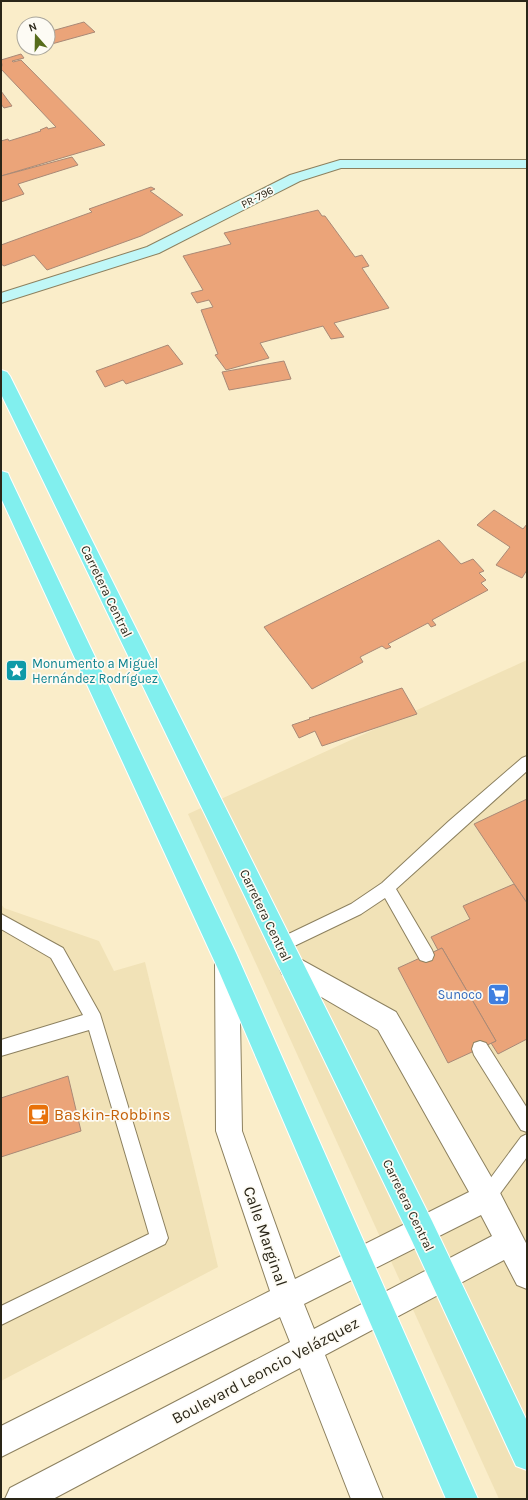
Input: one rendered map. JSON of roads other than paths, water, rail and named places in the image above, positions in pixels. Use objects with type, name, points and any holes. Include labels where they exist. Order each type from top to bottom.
[{"type":"main road","name":"Carretera Central","points":[[1,376],[422,1231],[527,1455]]},
{"type":"main road","points":[[1,478],[227,961],[360,1261],[462,1499]]},
{"type":"street","name":"PR-796","points":[[1,298],[153,250],[295,178],[340,164],[527,164]]},
{"type":"street","points":[[286,955],[387,1021],[487,1197],[527,1275]]},
{"type":"street","name":"Calle Marginal","points":[[227,961],[229,1131],[287,1297],[367,1499]]},
{"type":"street","points":[[1,1442],[487,1197]]},
{"type":"street","name":"Boulevard Leoncio Velázquez","points":[[21,1499],[510,1242]]},
{"type":"lane","points":[[286,955],[386,888],[527,762]]},
{"type":"lane","points":[[386,888],[426,955]]},
{"type":"lane","points":[[1,921],[57,953],[94,1020],[159,1238],[1,1316]]},
{"type":"lane","points":[[1,1048],[94,1020]]},
{"type":"lane","points":[[480,1048],[527,1124]]},
{"type":"lane","points":[[487,1197],[527,1143]]},
{"type":"place","name":"Monumento a Miguel Hernández Rodríguez","points":[[17,670]]},
{"type":"place","name":"Sunoco","points":[[498,994]]},
{"type":"place","name":"Baskin-Robbins","points":[[39,1114]]}]
